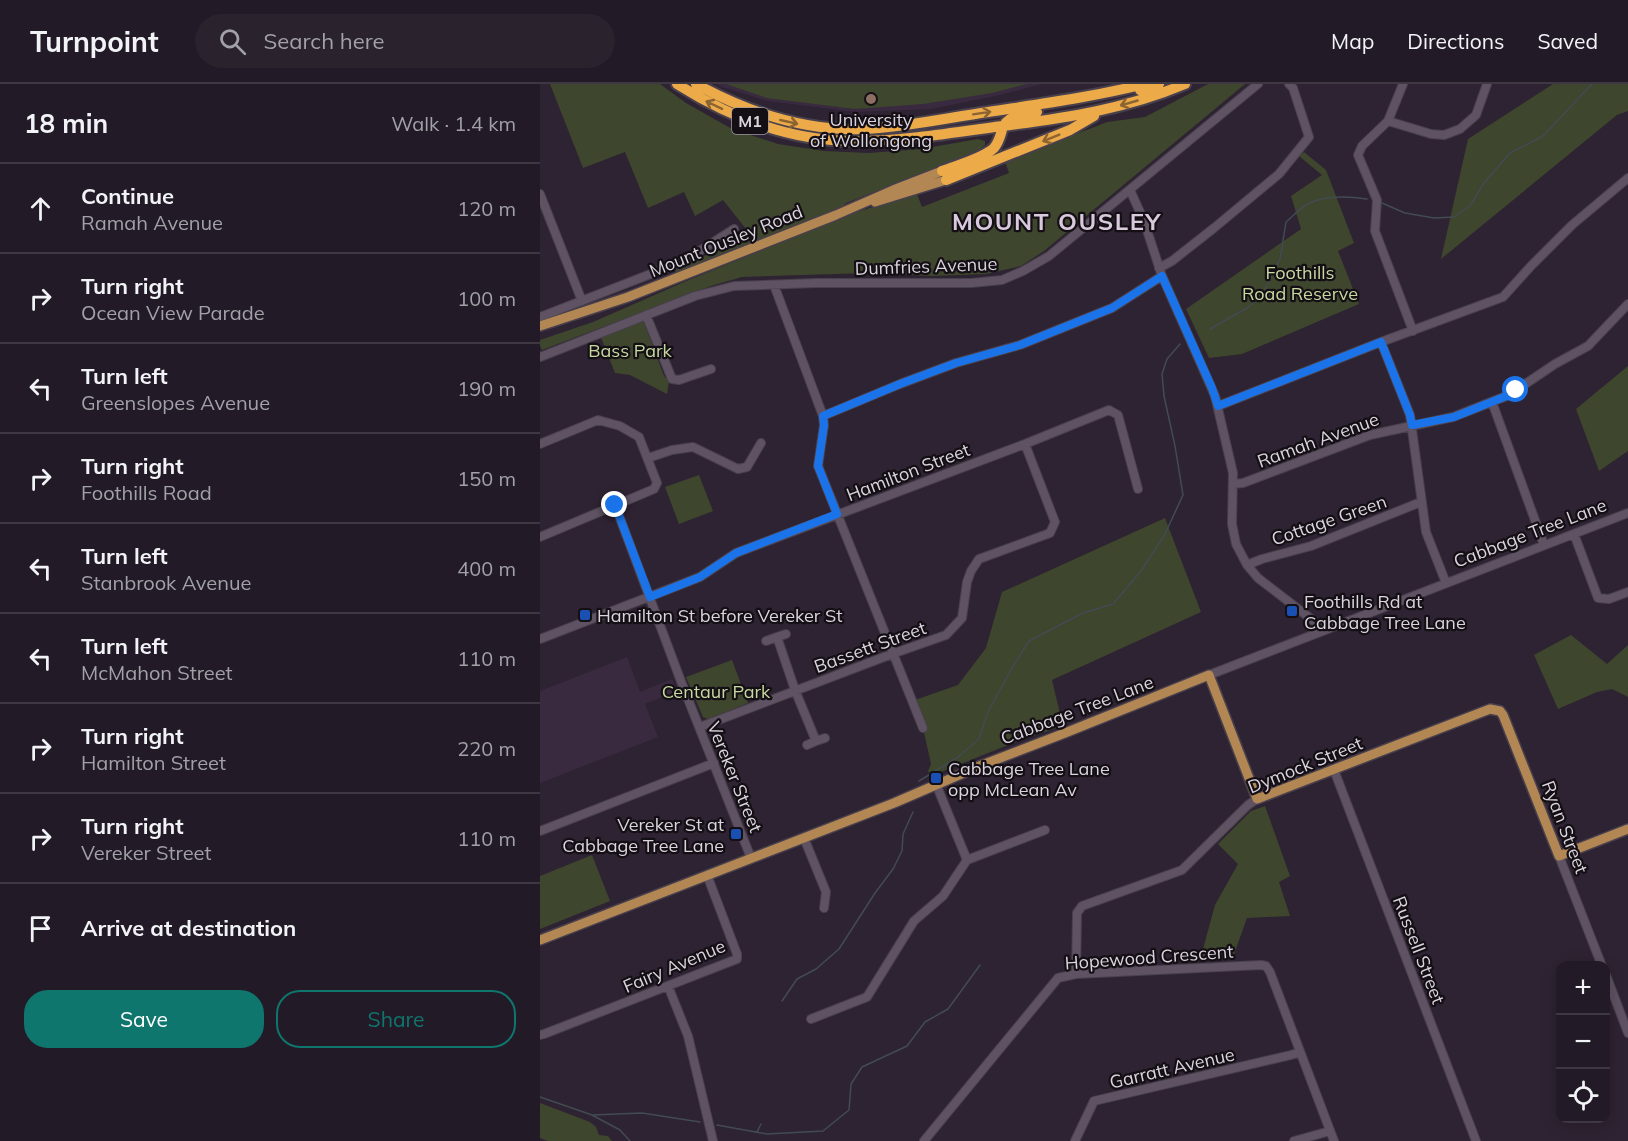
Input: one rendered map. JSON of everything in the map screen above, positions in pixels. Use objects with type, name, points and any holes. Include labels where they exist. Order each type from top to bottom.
[{"type":"highway","name":"M1","points":[[677,84],[709,103],[757,123],[790,133],[829,140],[857,141],[932,136],[1064,118],[1102,111],[1185,84]]},
{"type":"highway","name":"M1","points":[[696,84],[736,104],[780,120],[824,128],[863,129],[1084,98],[1145,84]]},
{"type":"highway","points":[[944,175],[993,149],[999,140],[1003,126],[1009,119],[1019,115],[1117,96],[1159,84]]},
{"type":"highway","points":[[944,175],[1070,130],[1102,111]]},
{"type":"highway","points":[[829,140],[878,146],[976,134],[988,139],[988,146],[984,150],[944,175]]},
{"type":"main road","name":"Mount Ousley Road","points":[[540,326],[628,297],[836,215],[879,195],[944,175]]},
{"type":"main road","name":"Mount Ousley Road","points":[[540,332],[583,318],[628,297]]},
{"type":"main road","name":"Cabbage Tree Lane","points":[[540,940],[894,803],[982,765],[1209,675]]},
{"type":"main road","points":[[1209,675],[1257,799]]},
{"type":"main road","name":"Dymock Street","points":[[1257,799],[1490,709]]},
{"type":"main road","name":"Ryan Street","points":[[1490,709],[1500,711],[1503,715],[1559,856]]},
{"type":"main road","points":[[1559,856],[1628,829]]},
{"type":"street","name":"Dumfries Avenue","points":[[540,357],[695,296],[734,286],[816,283],[971,283],[1002,280],[1023,272],[1049,256],[1258,84]]},
{"type":"street","points":[[823,416],[956,363],[1020,345],[1112,308],[1161,272],[1279,174],[1309,137],[1293,88],[1289,84]]},
{"type":"street","points":[[1403,84],[1388,122],[1362,146],[1358,155],[1377,200],[1374,231],[1413,331]]},
{"type":"street","points":[[1388,122],[1431,134],[1444,135],[1460,129],[1476,115],[1487,84]]},
{"type":"street","points":[[1218,406],[1503,297],[1572,225],[1628,178]]},
{"type":"street","points":[[1130,190],[1144,221],[1161,272],[1218,406],[1233,473],[1232,524],[1236,544],[1247,566],[1258,578],[1323,630]]},
{"type":"street","points":[[540,194],[582,301]]},
{"type":"street","name":"Mount Ousley Road","points":[[540,317],[684,261],[734,229]]},
{"type":"street","points":[[774,285],[823,416],[824,425],[818,466],[923,728]]},
{"type":"street","name":"Ramah Avenue","points":[[1233,484],[1244,483],[1370,435],[1454,417],[1509,395],[1555,364],[1588,346],[1628,304]]},
{"type":"street","points":[[646,315],[672,379],[679,381],[711,369]]},
{"type":"street","points":[[1381,342],[1410,415],[1426,532],[1446,584]]},
{"type":"street","points":[[1492,402],[1544,545]]},
{"type":"street","name":"Hamilton Street","points":[[540,639],[700,577],[736,553],[1109,410],[1118,415],[1138,489]]},
{"type":"street","points":[[540,444],[598,420],[620,426],[639,437],[657,483],[654,489],[540,537]]},
{"type":"street","points":[[648,458],[672,450],[693,447],[738,470],[747,467],[761,444]]},
{"type":"street","name":"Bassett Street","points":[[700,727],[946,635],[962,618],[967,582],[979,559],[1050,533],[1055,522],[1025,444]]},
{"type":"street","name":"Cottage Green","points":[[1247,566],[1262,559],[1311,546],[1421,502]]},
{"type":"street","name":"Vereker Street","points":[[615,505],[751,858]]},
{"type":"street","name":"Cabbage Tree Lane","points":[[1209,675],[1628,513]]},
{"type":"street","points":[[1574,534],[1598,598],[1609,599],[1628,592]]},
{"type":"street","points":[[766,641],[786,634]]},
{"type":"street","points":[[777,638],[816,741]]},
{"type":"street","points":[[807,745],[825,738]]},
{"type":"street","points":[[540,831],[714,763]]},
{"type":"street","name":"Russell Street","points":[[1334,770],[1476,1141]]},
{"type":"street","points":[[936,784],[967,860]]},
{"type":"street","name":"Dymock Street","points":[[1076,974],[1077,913],[1082,906],[1182,870],[1248,805],[1257,799]]},
{"type":"street","points":[[811,1019],[867,997],[914,921],[942,896],[967,860],[1045,830]]},
{"type":"street","points":[[804,837],[826,892],[824,908]]},
{"type":"street","name":"Ryan Street","points":[[1559,856],[1600,961]]},
{"type":"street","name":"Fairy Avenue","points":[[540,1035],[735,960],[737,957],[707,875]]},
{"type":"street","name":"Hopewood Crescent","points":[[924,1141],[1058,978],[1076,974],[1249,965],[1266,966],[1270,972],[1334,1141]]},
{"type":"street","points":[[668,987],[688,1036],[712,1141]]},
{"type":"street","points":[[1610,988],[1628,1034]]},
{"type":"street","name":"Garratt Avenue","points":[[1075,1141],[1094,1101],[1300,1052]]},
{"type":"street","points":[[1294,1141],[1330,1131]]},
{"type":"shaded area","name":"University of Wollongong","points":[[716,84],[1042,84],[931,109],[856,112],[768,101]]},
{"type":"shaded area","points":[[627,657],[640,692],[672,679],[677,691],[645,704],[658,737],[540,783],[540,691]]},
{"type":"green space","points":[[550,84],[660,84],[686,103],[732,129],[778,144],[824,151],[869,153],[921,149],[978,139],[985,141],[985,145],[976,153],[846,203],[839,210],[677,275],[675,270],[750,234],[723,200],[695,216],[684,192],[648,208],[625,152],[583,168]]},
{"type":"green space","name":"University of Wollongong","points":[[726,84],[1027,84],[992,93],[923,104],[855,109],[767,98]]},
{"type":"green space","points":[[1208,84],[1245,84],[1044,251],[1021,266],[986,274],[932,276],[869,273],[742,277],[711,286],[542,350],[540,346],[540,340],[593,322],[856,212],[917,194],[922,207],[1009,173],[1005,162],[1107,122],[1145,117]]},
{"type":"green space","points":[[1553,84],[1628,84],[1628,111],[1617,115],[1441,259],[1468,139]]},
{"type":"green space","name":"Foothills Road Reserve","points":[[1304,152],[1326,170],[1354,243],[1338,251],[1359,304],[1242,354],[1209,358],[1186,309],[1301,229],[1291,196],[1322,175],[1299,156]]},
{"type":"green space","name":"Bass Park","points":[[643,320],[664,376],[669,381],[667,394],[630,375],[615,373],[600,335]]},
{"type":"green space","points":[[1628,366],[1628,451],[1599,471],[1576,409]]},
{"type":"green space","points":[[699,475],[713,511],[679,524],[665,487]]},
{"type":"green space","points":[[1165,518],[1201,612],[1052,680],[1063,726],[1018,741],[931,776],[928,771],[931,764],[923,728],[912,701],[958,685],[986,648],[1002,592]]},
{"type":"green space","points":[[1571,635],[1607,664],[1628,645],[1628,697],[1612,689],[1597,692],[1558,709],[1534,655]]},
{"type":"green space","name":"Centaur Park","points":[[732,660],[748,703],[708,719],[703,717],[686,677]]},
{"type":"green space","points":[[1265,806],[1290,876],[1279,882],[1290,916],[1247,918],[1233,957],[1200,960],[1215,905],[1238,864],[1218,844],[1251,811]]},
{"type":"green space","points":[[592,855],[610,901],[540,929],[540,876]]},
{"type":"green space","points":[[540,1103],[590,1122],[596,1127],[599,1135],[608,1136],[612,1141],[548,1141],[540,1138]]},
{"type":"waterway","points":[[1382,203],[1405,213],[1434,218],[1454,217],[1470,206],[1484,183],[1510,153],[1543,136],[1592,84]]},
{"type":"waterway","points":[[1210,329],[1247,308],[1261,297],[1280,259],[1286,222],[1300,209],[1316,200],[1330,197],[1367,199]]},
{"type":"waterway","points":[[919,781],[958,757],[979,739],[987,714],[1029,641],[1083,613],[1113,604],[1141,571],[1165,534],[1183,495],[1162,374],[1167,359],[1180,344]]},
{"type":"waterway","points":[[782,1001],[797,979],[816,969],[839,949],[893,869],[902,851],[903,834],[913,812]]},
{"type":"waterway","points":[[717,1125],[767,1134],[823,1131],[849,1110],[851,1084],[862,1067],[907,1046],[925,1022],[948,1009],[980,965]]},
{"type":"waterway","points":[[540,1097],[592,1115],[620,1130],[630,1141]]},
{"type":"waterway","points":[[592,1115],[642,1113],[700,1122]]},
{"type":"waterway","points":[[757,1132],[761,1124]]},
{"type":"place","name":"University of Wollongong","points":[[871,99]]},
{"type":"place","name":"Foothills Rd at Cabbage Tree Lane","points":[[1292,611]]},
{"type":"place","name":"Hamilton St before Vereker St","points":[[585,615]]},
{"type":"place","name":"Cabbage Tree Lane opp McLean Av","points":[[936,778]]},
{"type":"place","name":"Vereker St at Cabbage Tree Lane","points":[[736,834]]},
{"type":"district","name":"MOUNT OUSLEY","points":[[1057,221]]},
{"type":"route","points":[[615,505],[650,597],[700,577],[736,553],[837,514],[818,466],[824,425],[823,416],[956,363],[1020,345],[1112,308],[1162,276],[1218,406],[1381,342],[1412,425],[1454,417],[1516,390]]}]
